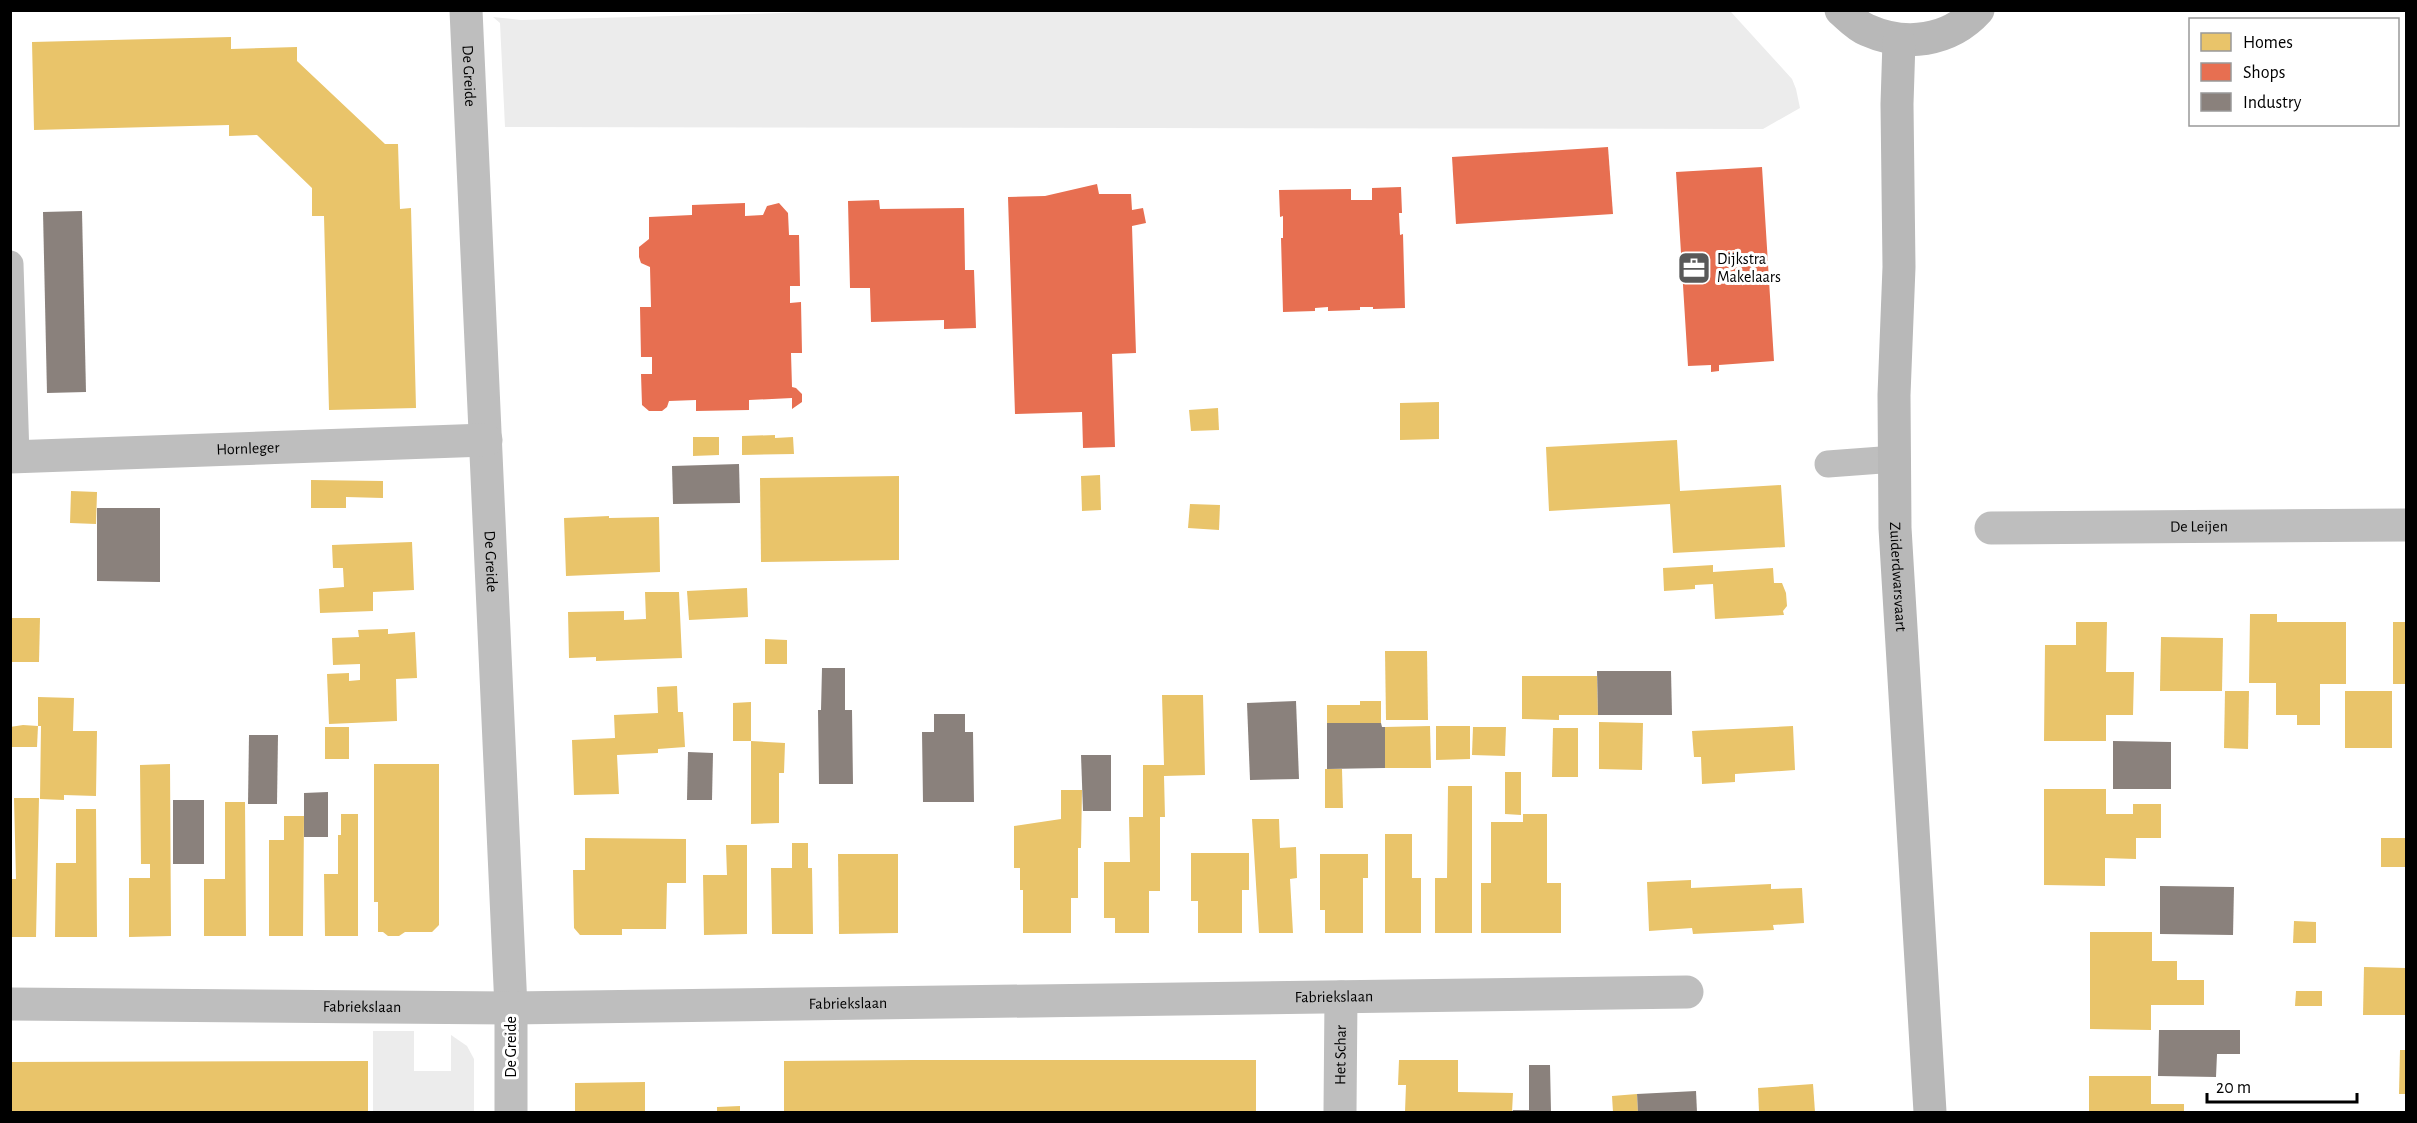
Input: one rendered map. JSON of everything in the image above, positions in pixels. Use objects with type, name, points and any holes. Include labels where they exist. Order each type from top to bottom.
[{"type":"street","name":"De Greide","points":[[466,10],[511,1008],[511,1113]]},
{"type":"street","points":[[1841,10],[1865,30],[1899,41],[1935,38],[1967,22],[1978,10]]},
{"type":"street","name":"Zuiderdwarsvaart","points":[[1899,41],[1897,104],[1899,267],[1894,396],[1896,539],[1930,1113]]},
{"type":"street","name":"Hornleger","points":[[13,457],[486,440]]},
{"type":"street","name":"De Leijen","points":[[1991,528],[2406,525]]},
{"type":"street","name":"Fabriekslaan","points":[[10,1004],[511,1008],[1687,992]]},
{"type":"street","name":"Het Schar","points":[[1340,1113],[1341,997]]},
{"type":"lane","points":[[10,264],[13,457]]},
{"type":"lane","points":[[1828,464],[1895,459]]},
{"type":"shaded area","points":[[898,10],[1731,12],[1792,79],[1800,108],[1763,129],[505,127],[500,23],[493,17],[521,20]]},
{"type":"shaded area","points":[[373,1031],[414,1031],[414,1071],[451,1071],[451,1035],[467,1046],[474,1059],[474,1112],[373,1112]]},
{"type":"building: Homes","points":[[231,37],[231,49],[297,47],[297,61],[385,144],[398,144],[400,209],[411,208],[416,408],[329,410],[324,216],[312,216],[312,188],[257,135],[229,136],[229,125],[34,130],[32,42]]},
{"type":"building: Homes","points":[[1439,402],[1439,439],[1400,440],[1400,403]]},
{"type":"building: Homes","points":[[1218,408],[1219,430],[1191,431],[1189,410]]},
{"type":"building: Homes","points":[[775,435],[775,438],[793,437],[794,454],[742,455],[742,436]]},
{"type":"building: Homes","points":[[693,437],[719,437],[719,455],[693,456]]},
{"type":"building: Homes","points":[[1677,440],[1680,491],[1781,485],[1785,547],[1673,553],[1670,504],[1549,511],[1546,447]]},
{"type":"building: Homes","points":[[1100,475],[1101,510],[1082,511],[1081,476]]},
{"type":"building: Homes","points":[[899,476],[899,560],[761,562],[760,478]]},
{"type":"building: Homes","points":[[311,480],[383,481],[383,498],[346,497],[346,508],[311,508]]},
{"type":"building: Homes","points":[[71,491],[97,492],[96,524],[70,523]]},
{"type":"building: Homes","points":[[1190,504],[1220,505],[1219,530],[1188,528]]},
{"type":"building: Homes","points":[[609,516],[609,518],[659,517],[660,572],[566,576],[564,518]]},
{"type":"building: Homes","points":[[412,542],[414,590],[373,592],[373,611],[320,613],[319,589],[344,587],[343,568],[333,568],[332,545]]},
{"type":"building: Homes","points":[[1713,565],[1713,572],[1773,568],[1774,583],[1782,583],[1786,593],[1787,606],[1783,611],[1784,615],[1715,619],[1713,584],[1695,585],[1695,589],[1664,591],[1663,568]]},
{"type":"building: Homes","points":[[747,588],[748,617],[689,620],[687,591]]},
{"type":"building: Homes","points":[[645,592],[679,592],[682,658],[596,661],[596,657],[569,658],[568,612],[624,611],[624,620],[646,619]]},
{"type":"building: Homes","points":[[2250,614],[2277,614],[2277,622],[2346,622],[2346,684],[2320,684],[2320,725],[2297,725],[2297,715],[2276,715],[2276,683],[2249,683]]},
{"type":"building: Homes","points":[[10,618],[40,618],[39,662],[10,662]]},
{"type":"building: Homes","points":[[2076,622],[2107,622],[2106,672],[2134,672],[2133,715],[2106,715],[2106,741],[2044,741],[2045,645],[2076,645]]},
{"type":"building: Homes","points":[[2393,622],[2406,622],[2406,684],[2393,684]]},
{"type":"building: Homes","points":[[388,629],[388,634],[415,632],[417,678],[396,679],[397,721],[329,724],[327,674],[349,673],[349,681],[360,680],[360,664],[333,665],[332,638],[359,637],[358,630]]},
{"type":"building: Homes","points":[[2161,637],[2223,638],[2222,691],[2160,691]]},
{"type":"building: Homes","points":[[765,639],[787,640],[787,664],[765,664]]},
{"type":"building: Homes","points":[[1385,651],[1427,651],[1428,720],[1386,720]]},
{"type":"building: Homes","points":[[1522,676],[1597,676],[1598,715],[1559,715],[1559,720],[1522,719]]},
{"type":"building: Homes","points":[[677,686],[678,712],[683,712],[685,747],[658,749],[658,753],[617,755],[619,794],[574,795],[572,740],[615,738],[614,715],[658,713],[657,687]]},
{"type":"building: Homes","points":[[2225,691],[2249,691],[2248,749],[2224,748]]},
{"type":"building: Homes","points":[[2345,691],[2392,691],[2392,748],[2345,748]]},
{"type":"building: Homes","points":[[1162,695],[1203,695],[1205,775],[1164,776],[1165,817],[1160,817],[1160,891],[1149,891],[1149,933],[1115,933],[1115,918],[1104,918],[1104,862],[1130,862],[1129,817],[1143,817],[1143,765],[1164,765]]},
{"type":"building: Homes","points":[[38,697],[74,698],[73,731],[97,731],[96,796],[64,795],[64,800],[40,799],[41,726],[38,726]]},
{"type":"building: Homes","points":[[1360,701],[1381,701],[1381,723],[1327,723],[1327,705],[1360,705]]},
{"type":"building: Homes","points":[[751,702],[751,741],[733,741],[733,703]]},
{"type":"building: Homes","points":[[1599,722],[1643,723],[1642,770],[1599,769]]},
{"type":"building: Homes","points":[[38,726],[37,747],[10,747],[10,727]]},
{"type":"building: Homes","points":[[1430,726],[1431,768],[1385,768],[1385,727]]},
{"type":"building: Homes","points":[[1436,726],[1470,726],[1470,759],[1436,760]]},
{"type":"building: Homes","points":[[1793,726],[1795,770],[1735,774],[1735,782],[1702,784],[1701,757],[1694,757],[1692,731]]},
{"type":"building: Homes","points":[[325,727],[349,727],[349,759],[325,759]]},
{"type":"building: Homes","points":[[1473,727],[1506,727],[1505,756],[1472,755]]},
{"type":"building: Homes","points":[[1553,728],[1578,728],[1578,777],[1552,777]]},
{"type":"building: Homes","points":[[751,741],[785,743],[784,773],[779,773],[779,823],[751,824]]},
{"type":"building: Homes","points":[[170,764],[171,936],[129,937],[129,878],[150,878],[150,864],[141,864],[140,765]]},
{"type":"building: Homes","points":[[374,764],[439,764],[439,925],[432,932],[405,932],[399,936],[388,936],[383,932],[378,932],[378,902],[374,902]]},
{"type":"building: Homes","points":[[1325,769],[1342,769],[1343,808],[1325,808]]},
{"type":"building: Homes","points":[[1505,772],[1521,772],[1521,815],[1505,814]]},
{"type":"building: Homes","points":[[1448,786],[1472,786],[1472,933],[1435,933],[1435,878],[1447,878]]},
{"type":"building: Homes","points":[[2044,789],[2106,789],[2106,814],[2133,814],[2133,804],[2161,804],[2161,838],[2136,838],[2136,859],[2105,858],[2105,886],[2044,885]]},
{"type":"building: Homes","points":[[1061,790],[1082,790],[1081,848],[1078,848],[1078,898],[1071,898],[1071,933],[1023,933],[1023,890],[1020,890],[1020,868],[1014,868],[1014,826],[1061,819]]},
{"type":"building: Homes","points":[[14,798],[39,798],[36,937],[10,937],[10,879],[16,879]]},
{"type":"building: Homes","points":[[225,802],[245,802],[246,936],[204,936],[204,879],[225,879]]},
{"type":"building: Homes","points":[[76,809],[96,809],[97,937],[55,937],[56,863],[76,863]]},
{"type":"building: Homes","points":[[341,814],[358,814],[358,936],[325,936],[324,874],[338,874],[338,835],[341,835]]},
{"type":"building: Homes","points":[[1523,814],[1547,814],[1547,883],[1561,883],[1561,933],[1481,933],[1481,883],[1491,883],[1491,822],[1523,822]]},
{"type":"building: Homes","points":[[284,816],[304,816],[303,936],[269,936],[269,840],[284,840]]},
{"type":"building: Homes","points":[[1252,819],[1279,819],[1280,848],[1296,847],[1297,878],[1290,879],[1293,933],[1259,933]]},
{"type":"building: Homes","points":[[1385,834],[1412,834],[1412,878],[1421,878],[1421,933],[1385,933]]},
{"type":"building: Homes","points":[[585,838],[686,839],[686,883],[667,883],[666,929],[622,929],[622,935],[580,935],[574,928],[573,870],[585,870]]},
{"type":"building: Homes","points":[[2381,838],[2406,838],[2406,867],[2381,867]]},
{"type":"building: Homes","points":[[792,843],[808,843],[808,868],[812,868],[813,934],[772,934],[771,868],[792,868]]},
{"type":"building: Homes","points":[[726,845],[747,845],[747,934],[704,935],[703,875],[727,875]]},
{"type":"building: Homes","points":[[1191,853],[1249,853],[1249,890],[1242,890],[1242,933],[1198,933],[1198,901],[1191,901]]},
{"type":"building: Homes","points":[[838,854],[898,854],[898,933],[839,934]]},
{"type":"building: Homes","points":[[1320,854],[1368,854],[1368,878],[1363,878],[1363,933],[1325,933],[1325,910],[1320,910]]},
{"type":"building: Homes","points":[[1691,880],[1691,888],[1771,884],[1771,889],[1802,888],[1804,923],[1773,925],[1774,930],[1693,934],[1692,928],[1649,931],[1647,882]]},
{"type":"building: Homes","points":[[2294,921],[2316,922],[2316,943],[2293,943]]},
{"type":"building: Homes","points":[[2090,932],[2152,932],[2152,961],[2177,961],[2177,980],[2204,980],[2204,1005],[2151,1005],[2151,1030],[2090,1029]]},
{"type":"building: Homes","points":[[2364,967],[2406,968],[2406,1015],[2363,1015]]},
{"type":"building: Homes","points":[[2296,991],[2322,991],[2322,1006],[2295,1006]]},
{"type":"building: Homes","points":[[2400,1050],[2406,1050],[2406,1094],[2399,1094]]},
{"type":"building: Homes","points":[[1256,1060],[1256,1112],[784,1112],[784,1061]]},
{"type":"building: Homes","points":[[1399,1060],[1458,1060],[1458,1092],[1513,1093],[1512,1112],[1405,1112],[1406,1085],[1398,1085]]},
{"type":"building: Homes","points":[[368,1061],[368,1112],[10,1112],[10,1062]]},
{"type":"building: Homes","points":[[2089,1076],[2151,1076],[2151,1104],[2184,1104],[2184,1112],[2089,1112]]},
{"type":"building: Homes","points":[[645,1082],[645,1112],[575,1112],[575,1083]]},
{"type":"building: Homes","points":[[1813,1084],[1815,1112],[1759,1112],[1758,1088]]},
{"type":"building: Homes","points":[[1637,1094],[1638,1112],[1613,1112],[1612,1096]]},
{"type":"building: Homes","points":[[740,1106],[740,1112],[717,1112],[717,1107]]},
{"type":"building: Shops","points":[[1608,147],[1613,214],[1456,224],[1452,157]]},
{"type":"building: Shops","points":[[1762,167],[1774,361],[1719,365],[1719,371],[1711,372],[1711,365],[1688,366],[1676,172]]},
{"type":"building: Shops","points":[[1097,184],[1099,194],[1131,194],[1132,210],[1143,208],[1146,223],[1132,226],[1136,353],[1112,354],[1115,447],[1083,448],[1082,412],[1015,414],[1008,197],[1045,196]]},
{"type":"building: Shops","points":[[1401,187],[1402,213],[1399,213],[1400,235],[1403,234],[1405,308],[1360,307],[1360,310],[1328,311],[1328,307],[1315,308],[1315,311],[1283,312],[1281,238],[1283,238],[1283,216],[1280,217],[1279,190],[1351,189],[1351,200],[1372,200],[1372,188]]},
{"type":"building: Shops","points":[[879,200],[880,209],[964,208],[965,270],[974,270],[976,328],[944,329],[944,320],[871,322],[870,288],[850,288],[848,201]]},
{"type":"building: Shops","points":[[745,203],[745,216],[763,215],[767,206],[779,203],[788,213],[789,235],[799,235],[800,286],[790,286],[790,303],[801,302],[802,353],[791,353],[792,387],[802,394],[802,402],[792,409],[792,398],[749,400],[749,410],[696,411],[696,400],[669,401],[667,407],[662,411],[649,411],[642,405],[641,374],[652,374],[652,357],[641,357],[640,307],[651,307],[650,267],[641,263],[639,247],[649,239],[649,217],[692,215],[692,205]]},
{"type":"building: Industry","points":[[82,211],[86,392],[47,393],[43,212]]},
{"type":"building: Industry","points":[[739,464],[740,503],[673,504],[672,466]]},
{"type":"building: Industry","points":[[97,508],[160,508],[160,582],[97,581]]},
{"type":"building: Industry","points":[[822,668],[845,668],[845,710],[852,710],[853,784],[819,784],[818,710],[821,710]]},
{"type":"building: Industry","points":[[1597,671],[1671,671],[1672,715],[1598,715]]},
{"type":"building: Industry","points":[[1296,701],[1299,779],[1250,780],[1247,703]]},
{"type":"building: Industry","points":[[934,714],[965,714],[965,732],[973,732],[974,802],[923,802],[922,732],[934,732]]},
{"type":"building: Industry","points":[[1327,723],[1381,723],[1382,727],[1385,727],[1385,768],[1327,769]]},
{"type":"building: Industry","points":[[249,735],[278,735],[277,804],[248,804]]},
{"type":"building: Industry","points":[[2113,741],[2171,742],[2171,789],[2113,789]]},
{"type":"building: Industry","points":[[688,752],[713,753],[712,800],[687,800]]},
{"type":"building: Industry","points":[[1081,755],[1111,755],[1111,811],[1083,811]]},
{"type":"building: Industry","points":[[328,792],[328,837],[304,837],[304,793]]},
{"type":"building: Industry","points":[[173,800],[204,800],[204,864],[173,864]]},
{"type":"building: Industry","points":[[2160,886],[2234,887],[2233,935],[2160,934]]},
{"type":"building: Industry","points":[[2159,1030],[2240,1030],[2240,1054],[2217,1054],[2216,1077],[2158,1076]]},
{"type":"building: Industry","points":[[1529,1065],[1550,1065],[1551,1112],[1512,1112],[1513,1110],[1529,1110]]},
{"type":"building: Industry","points":[[1696,1091],[1697,1112],[1638,1112],[1637,1094]]},
{"type":"place","name":"Dijkstra Makelaars","points":[[1694,268]]}]
